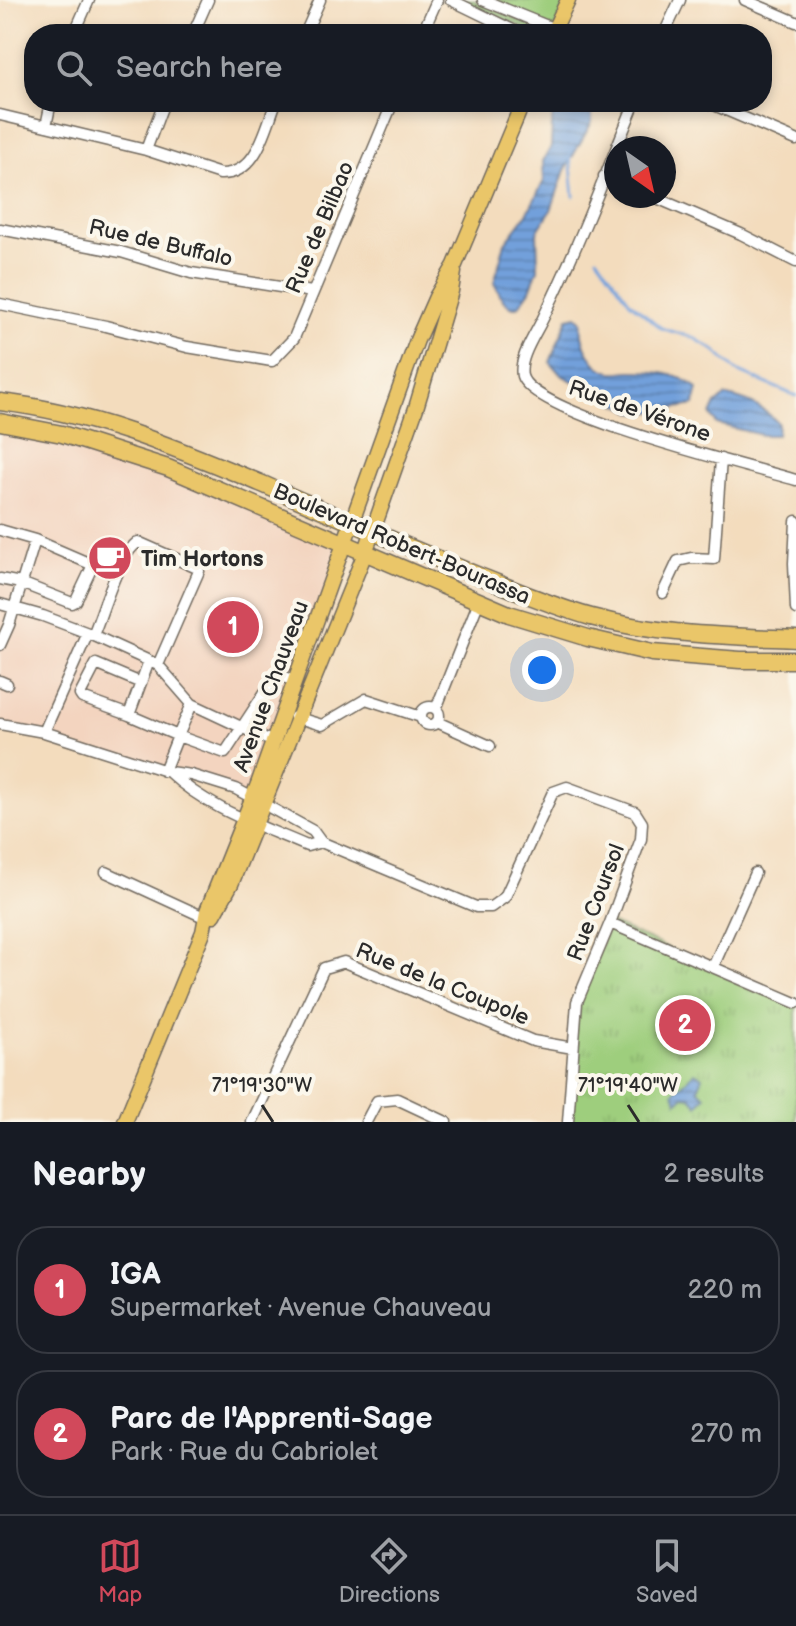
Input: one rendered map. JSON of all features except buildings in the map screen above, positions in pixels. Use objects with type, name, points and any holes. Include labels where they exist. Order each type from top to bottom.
[{"type":"highway","name":"Boulevard Robert-Bourassa","points":[[0,402],[22,404],[117,427],[201,458],[540,600],[593,617],[652,629],[796,639]]},
{"type":"highway","name":"Boulevard Robert-Bourassa","points":[[0,422],[62,434],[168,468],[509,614],[588,638],[652,653],[740,660],[796,660]]},
{"type":"main road","points":[[560,24],[568,0]]},
{"type":"main road","name":"Avenue Chauveau","points":[[291,716],[296,680],[417,340],[436,297],[455,265],[519,112]]},
{"type":"main road","name":"Avenue Chauveau","points":[[259,801],[273,742],[291,716],[365,553],[416,408],[451,291],[455,265]]},
{"type":"main road","points":[[125,1122],[204,925],[231,884],[250,822],[291,716]]},
{"type":"street","points":[[78,24],[89,0]]},
{"type":"street","points":[[197,24],[208,0]]},
{"type":"street","points":[[309,24],[320,0]]},
{"type":"street","points":[[451,0],[500,24]]},
{"type":"street","points":[[483,0],[539,24]]},
{"type":"street","points":[[669,24],[680,0]]},
{"type":"street","points":[[745,0],[796,22]]},
{"type":"street","points":[[427,24],[437,1]]},
{"type":"street","points":[[46,126],[49,112]]},
{"type":"street","points":[[146,150],[160,112]]},
{"type":"street","points":[[0,115],[146,150],[220,174],[238,172],[252,160],[272,112]]},
{"type":"street","name":"Rue de Bilbao","points":[[0,304],[187,347],[272,361],[294,338],[389,112]]},
{"type":"street","name":"Rue de Vérone","points":[[621,136],[631,112]]},
{"type":"street","points":[[730,112],[796,140]]},
{"type":"street","name":"Rue de Vérone","points":[[604,176],[521,365],[523,378],[532,390],[606,424],[796,480]]},
{"type":"street","points":[[676,206],[796,262]]},
{"type":"street","name":"Rue de Buffalo","points":[[0,229],[121,252],[191,273],[312,292]]},
{"type":"street","points":[[663,593],[678,561],[714,559],[721,459]]},
{"type":"street","points":[[796,521],[796,609]]},
{"type":"street","points":[[0,530],[35,540],[117,575]]},
{"type":"street","points":[[0,645],[35,540]]},
{"type":"street","points":[[44,732],[117,575],[133,544],[138,542],[199,571],[141,683],[129,715]]},
{"type":"street","points":[[0,579],[21,583],[72,603],[76,601],[93,565]]},
{"type":"street","points":[[437,722],[436,709],[479,601]]},
{"type":"street","points":[[0,604],[90,634],[154,663],[192,704],[273,742]]},
{"type":"street","points":[[141,683],[96,664],[80,695],[225,753],[277,679],[296,680]]},
{"type":"street","points":[[291,716],[322,725],[366,699],[421,717],[426,724],[437,722],[490,746]]},
{"type":"street","points":[[166,772],[192,704]]},
{"type":"street","points":[[421,717],[428,707],[436,709]]},
{"type":"street","name":"Rue Coursol","points":[[0,724],[44,732],[166,772],[191,775],[236,789],[313,831],[321,842],[476,907],[491,907],[505,897],[553,792],[567,787],[635,812],[642,823],[641,839],[577,1002],[568,1122]]},
{"type":"street","name":"Rue Coursol","points":[[166,772],[184,786],[250,822],[307,846],[321,842]]},
{"type":"street","points":[[106,872],[204,925]]},
{"type":"street","points":[[713,967],[755,873]]},
{"type":"street","points":[[610,923],[796,1003]]},
{"type":"street","name":"Rue de la Coupole","points":[[252,1122],[324,968],[344,962],[533,1041],[573,1048]]},
{"type":"street","points":[[366,1122],[377,1101],[397,1099],[446,1122]]},
{"type":"shaded area","points":[[0,422],[62,434],[345,544],[253,798],[0,724]]},
{"type":"green space","points":[[460,0],[472,0],[527,24],[516,24]]},
{"type":"green space","points":[[483,0],[568,0],[556,24],[542,24]]},
{"type":"green space","points":[[610,923],[796,1003],[796,1122],[568,1122],[577,1002]]},
{"type":"water","points":[[553,112],[592,112],[592,122],[565,170],[551,210],[537,232],[538,269],[530,290],[518,307],[511,307],[503,300],[494,283],[505,243],[527,214],[544,181],[543,161],[551,147]]},
{"type":"water","points":[[577,316],[582,321],[582,336],[588,352],[598,365],[612,372],[658,372],[683,379],[698,389],[694,405],[633,412],[561,375],[550,362],[568,318]]},
{"type":"water","points":[[726,396],[741,399],[767,413],[778,423],[777,435],[762,435],[717,424],[711,415],[716,404]]},
{"type":"water","points":[[695,1072],[703,1077],[698,1089],[705,1096],[698,1105],[691,1097],[684,1096],[677,1102],[674,1092]]},
{"type":"waterway","points":[[570,156],[574,196]]},
{"type":"waterway","points":[[597,257],[630,302],[661,328],[694,338],[714,350],[737,371],[796,396]]},
{"type":"place","name":"Tim Hortons","points":[[110,558]]},
{"type":"place","name":"IGA","points":[[233,627]]},
{"type":"place","name":"Parc de l'Apprenti-Sage","points":[[685,1025]]}]
